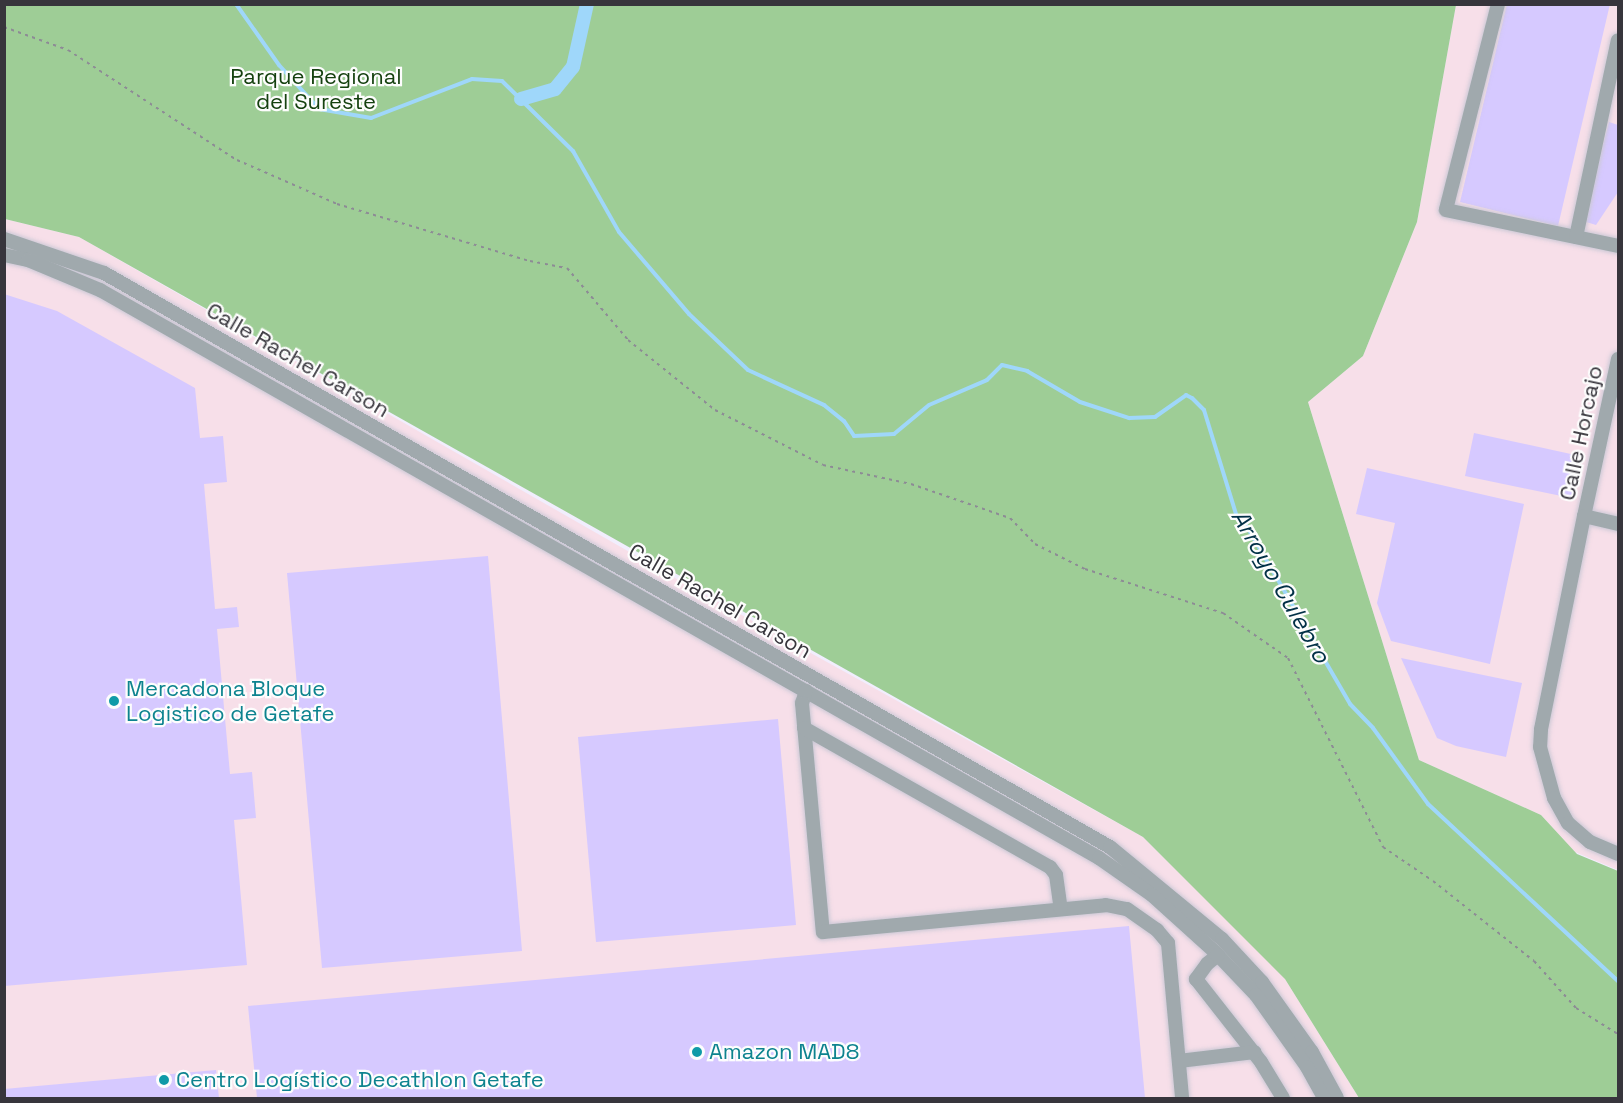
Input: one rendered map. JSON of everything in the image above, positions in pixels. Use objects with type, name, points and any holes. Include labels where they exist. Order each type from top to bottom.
[{"type":"street","points":[[1498,4],[1446,210],[1618,246]]},
{"type":"street","points":[[1575,237],[1618,40]]},
{"type":"street","name":"Calle Rachel Carson","points":[[4,239],[104,273],[1110,847],[1222,939],[1262,982],[1312,1052],[1337,1098]]},
{"type":"street","name":"Calle Rachel Carson","points":[[4,255],[28,260],[100,290],[1099,858],[1152,895],[1218,955],[1256,995],[1307,1067],[1324,1098]]},
{"type":"street","name":"Calle Horcajo","points":[[1618,359],[1584,516],[1541,730],[1540,747],[1554,798],[1568,823],[1590,842],[1618,854]]},
{"type":"street","points":[[1584,516],[1618,524]]},
{"type":"street","points":[[806,691],[802,703],[823,932],[1119,905],[1157,930],[1168,943],[1182,1098]]},
{"type":"street","points":[[804,728],[1050,867],[1056,875],[1061,909]]},
{"type":"street","points":[[1218,955],[1196,979],[1254,1052],[1283,1098]]},
{"type":"street","points":[[1179,1061],[1254,1052]]},
{"type":"path","points":[[4,27],[68,50],[237,160],[337,204],[530,261],[567,268],[628,340],[714,410],[823,465],[910,484],[1010,518],[1035,544],[1085,569],[1224,613],[1288,658],[1383,847],[1433,881],[1534,961],[1576,1008],[1618,1034]]},
{"type":"shaded area","points":[[1456,5],[1618,5],[1618,870],[1575,852],[1541,815],[1419,760],[1308,402],[1363,356],[1417,222]]},
{"type":"shaded area","points":[[5,219],[79,237],[668,574],[1143,837],[1282,974],[1359,1098],[5,1098]]},
{"type":"green space","name":"Parque Regional del Sureste","points":[[5,4],[1456,5],[1417,222],[1363,356],[1308,402],[1419,760],[1541,815],[1577,854],[1618,871],[1618,1098],[1359,1098],[1285,979],[1143,837],[79,237],[5,219]]},
{"type":"building","points":[[1507,4],[1610,4],[1558,226],[1460,202]]},
{"type":"building","points":[[1609,122],[1618,125],[1618,192],[1596,225],[1583,221]]},
{"type":"building","name":"Mercadona Bloque Logistico de Getafe","points":[[4,294],[57,311],[195,388],[200,438],[223,436],[227,482],[204,484],[215,609],[237,607],[239,627],[217,629],[230,774],[252,772],[256,818],[234,820],[247,965],[4,986]]},
{"type":"building","points":[[1474,433],[1580,456],[1571,498],[1465,476]]},
{"type":"building","points":[[1367,468],[1524,504],[1490,664],[1391,641],[1377,603],[1395,523],[1356,514]]},
{"type":"building","points":[[488,556],[522,951],[322,968],[287,573]]},
{"type":"building","points":[[1401,658],[1522,683],[1506,757],[1456,746],[1437,738]]},
{"type":"building","points":[[778,719],[796,925],[596,942],[578,737]]},
{"type":"building","name":"Amazon MAD8","points":[[1129,926],[1145,1098],[257,1098],[248,1006]]},
{"type":"building","name":"Centro Logístico Decathlon Getafe","points":[[216,1070],[219,1098],[4,1098],[4,1089]]},
{"type":"waterway","name":"Arroyo Culebro","points":[[236,4],[279,65],[319,109],[371,118],[472,79],[502,81],[573,151],[619,232],[689,314],[748,370],[824,405],[844,421],[854,436],[894,434],[929,405],[987,380],[1002,365],[1027,371],[1080,402],[1129,418],[1155,417],[1186,395],[1192,398],[1204,410],[1237,517],[1246,525],[1350,704],[1373,728],[1428,804],[1618,981]]},
{"type":"waterway","points":[[521,99],[555,89],[573,67],[587,4]]},
{"type":"place","name":"Mercadona Bloque Logistico de Getafe","points":[[114,701]]},
{"type":"place","name":"Amazon MAD8","points":[[697,1052]]},
{"type":"place","name":"Centro Logístico Decathlon Getafe","points":[[164,1080]]}]
